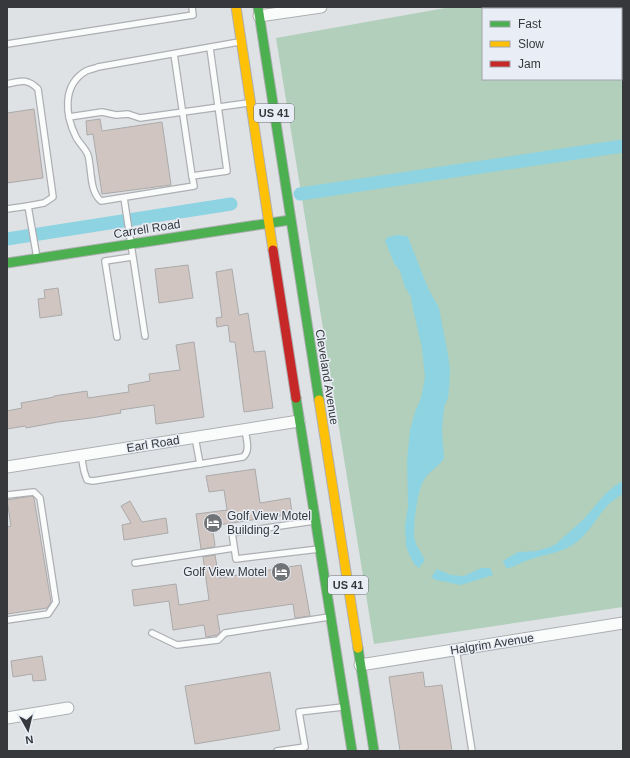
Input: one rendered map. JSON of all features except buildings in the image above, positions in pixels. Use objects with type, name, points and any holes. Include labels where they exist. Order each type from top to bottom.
[{"type":"main road","name":"US 41","points":[[236,7],[299,421],[321,548],[352,751]]},
{"type":"main road","name":"Cleveland Avenue","points":[[258,11],[374,751]]},
{"type":"main road","name":"Carrell Road","points":[[7,263],[290,220]]},
{"type":"main road","points":[[331,616],[341,641],[360,665]]},
{"type":"street","points":[[258,11],[321,7]]},
{"type":"street","name":"Earl Road","points":[[7,467],[299,421]]},
{"type":"street","name":"Halgrim Avenue","points":[[360,665],[623,623]]},
{"type":"street","points":[[7,718],[68,708]]},
{"type":"lane","points":[[7,44],[193,15],[192,7]]},
{"type":"lane","points":[[174,54],[194,186],[101,201],[95,196],[88,154],[76,137],[69,117],[67,103],[70,89],[76,80],[86,71],[98,67],[242,42]]},
{"type":"lane","points":[[192,176],[227,171],[210,48]]},
{"type":"lane","points":[[7,84],[24,81],[32,83],[38,89],[53,197],[44,203],[7,209]]},
{"type":"lane","points":[[69,117],[102,112],[116,115],[128,114],[140,118],[251,102]]},
{"type":"lane","points":[[124,198],[145,336]]},
{"type":"lane","points":[[28,206],[37,258]]},
{"type":"lane","points":[[117,337],[105,261],[132,257]]},
{"type":"lane","points":[[81,455],[88,480],[94,481],[243,457],[248,450],[245,429]]},
{"type":"lane","points":[[195,437],[200,464]]},
{"type":"lane","points":[[7,495],[34,492],[40,498],[56,602],[48,614],[7,620]]},
{"type":"lane","points":[[316,520],[232,533],[234,548],[236,559],[321,548]]},
{"type":"lane","points":[[135,563],[234,548]]},
{"type":"lane","points":[[152,633],[177,645],[218,640],[225,633],[331,616]]},
{"type":"lane","points":[[456,649],[472,751]]},
{"type":"lane","points":[[277,751],[304,747],[299,712],[345,706]]},
{"type":"green space","points":[[451,7],[623,7],[623,607],[374,644],[276,38]]},
{"type":"water","points":[[398,235],[408,237],[428,288],[439,308],[450,370],[448,398],[444,407],[442,431],[444,458],[421,485],[416,510],[414,528],[415,541],[425,560],[419,568],[414,564],[406,546],[405,526],[408,507],[407,461],[410,430],[421,398],[425,377],[422,348],[411,297],[405,287],[400,271],[394,263],[385,241],[388,237]]},
{"type":"water","points":[[623,481],[623,494],[603,510],[578,541],[560,551],[506,568],[503,561],[518,552],[536,551],[556,544],[584,519],[605,494]]},
{"type":"water","points":[[481,568],[490,568],[493,575],[461,585],[436,580],[431,577],[437,569],[451,575],[464,576]]},
{"type":"waterway","points":[[300,194],[623,146]]},
{"type":"waterway","points":[[7,239],[231,204]]},
{"type":"traffic: fast","points":[[258,7],[319,400]]},
{"type":"traffic: fast","points":[[7,263],[290,220]]},
{"type":"traffic: fast","points":[[296,398],[352,751]]},
{"type":"traffic: fast","points":[[358,648],[374,751]]},
{"type":"traffic: slow","points":[[236,7],[273,250]]},
{"type":"traffic: slow","points":[[319,400],[358,648]]},
{"type":"traffic: jam","points":[[273,250],[296,398]]},
{"type":"place","name":"Golf View Motel Building 2","points":[[213,523]]},
{"type":"place","name":"Golf View Motel","points":[[281,572]]}]
